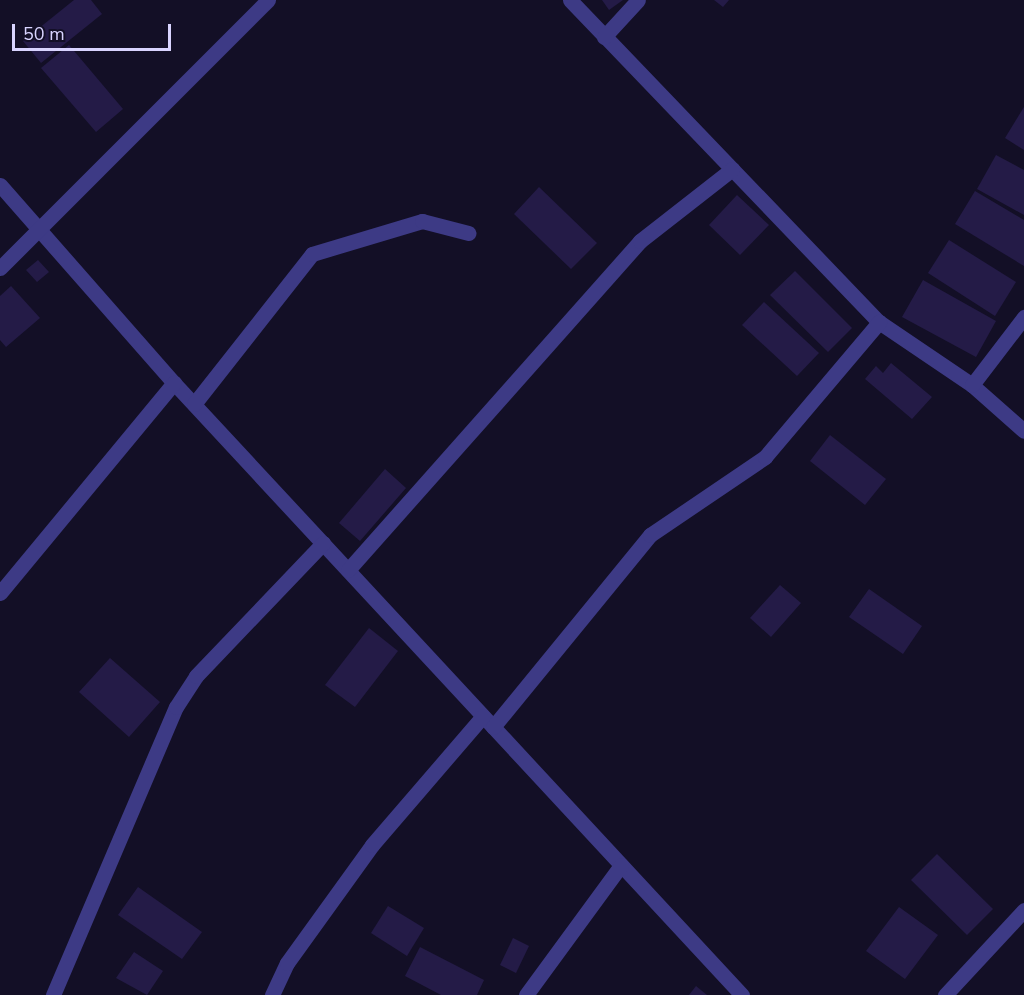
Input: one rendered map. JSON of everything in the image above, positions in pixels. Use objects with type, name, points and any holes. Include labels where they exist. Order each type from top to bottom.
[{"type":"street","points":[[0,268],[268,0]]},
{"type":"street","points":[[570,0],[879,322],[972,385],[1024,431]]},
{"type":"street","points":[[604,37],[638,0]]},
{"type":"street","points":[[348,570],[640,241],[732,169]]},
{"type":"street","points":[[0,185],[38,231],[194,404],[742,995]]},
{"type":"street","points":[[194,404],[312,254],[422,221],[468,233]]},
{"type":"street","points":[[972,385],[1024,317]]},
{"type":"street","points":[[272,995],[287,963],[372,845],[488,722],[650,535],[765,457],[879,322]]},
{"type":"street","points":[[0,593],[174,382]]},
{"type":"street","points":[[53,995],[176,706],[196,676],[323,543]]},
{"type":"street","points":[[526,995],[621,865]]},
{"type":"street","points":[[945,995],[1024,910]]},
{"type":"building","points":[[74,0],[91,0],[102,14],[41,63],[23,41]]},
{"type":"building","points":[[602,0],[623,0],[609,10]]},
{"type":"building","points":[[714,0],[729,0],[723,7]]},
{"type":"building","points":[[69,45],[123,109],[96,132],[41,68]]},
{"type":"building","points":[[1024,107],[1024,150],[1005,138]]},
{"type":"building","points":[[996,155],[1024,170],[1024,215],[977,189]]},
{"type":"building","points":[[539,187],[597,243],[571,269],[514,214]]},
{"type":"building","points":[[975,191],[1024,220],[1024,266],[955,224]]},
{"type":"building","points":[[737,195],[769,225],[740,255],[709,225]]},
{"type":"building","points":[[949,240],[1016,282],[995,316],[928,273]]},
{"type":"building","points":[[38,260],[49,272],[37,282],[26,270]]},
{"type":"building","points":[[795,271],[852,328],[828,352],[770,295]]},
{"type":"building","points":[[923,280],[996,321],[976,357],[902,317]]},
{"type":"building","points":[[11,286],[40,318],[6,347],[0,340],[0,296]]},
{"type":"building","points":[[764,302],[819,353],[797,376],[742,325]]},
{"type":"building","points":[[891,363],[932,397],[912,419],[865,379],[876,366],[883,373]]},
{"type":"building","points":[[830,435],[886,479],[865,505],[810,461]]},
{"type":"building","points":[[385,469],[406,488],[360,541],[339,523]]},
{"type":"building","points":[[780,585],[801,603],[771,637],[750,618]]},
{"type":"building","points":[[869,589],[922,626],[903,654],[849,617]]},
{"type":"building","points":[[369,628],[398,651],[355,707],[325,685]]},
{"type":"building","points":[[110,658],[160,702],[129,737],[79,692]]},
{"type":"building","points":[[937,854],[993,909],[967,935],[911,880]]},
{"type":"building","points":[[138,887],[202,932],[182,959],[118,915]]},
{"type":"building","points":[[388,906],[424,928],[407,956],[371,933]]},
{"type":"building","points":[[899,907],[938,935],[905,979],[866,951]]},
{"type":"building","points":[[513,938],[529,946],[516,973],[500,965]]},
{"type":"building","points":[[420,947],[484,980],[477,995],[441,995],[405,976]]},
{"type":"building","points":[[134,952],[163,971],[147,995],[116,978]]},
{"type":"building","points":[[696,986],[707,995],[689,995]]}]
